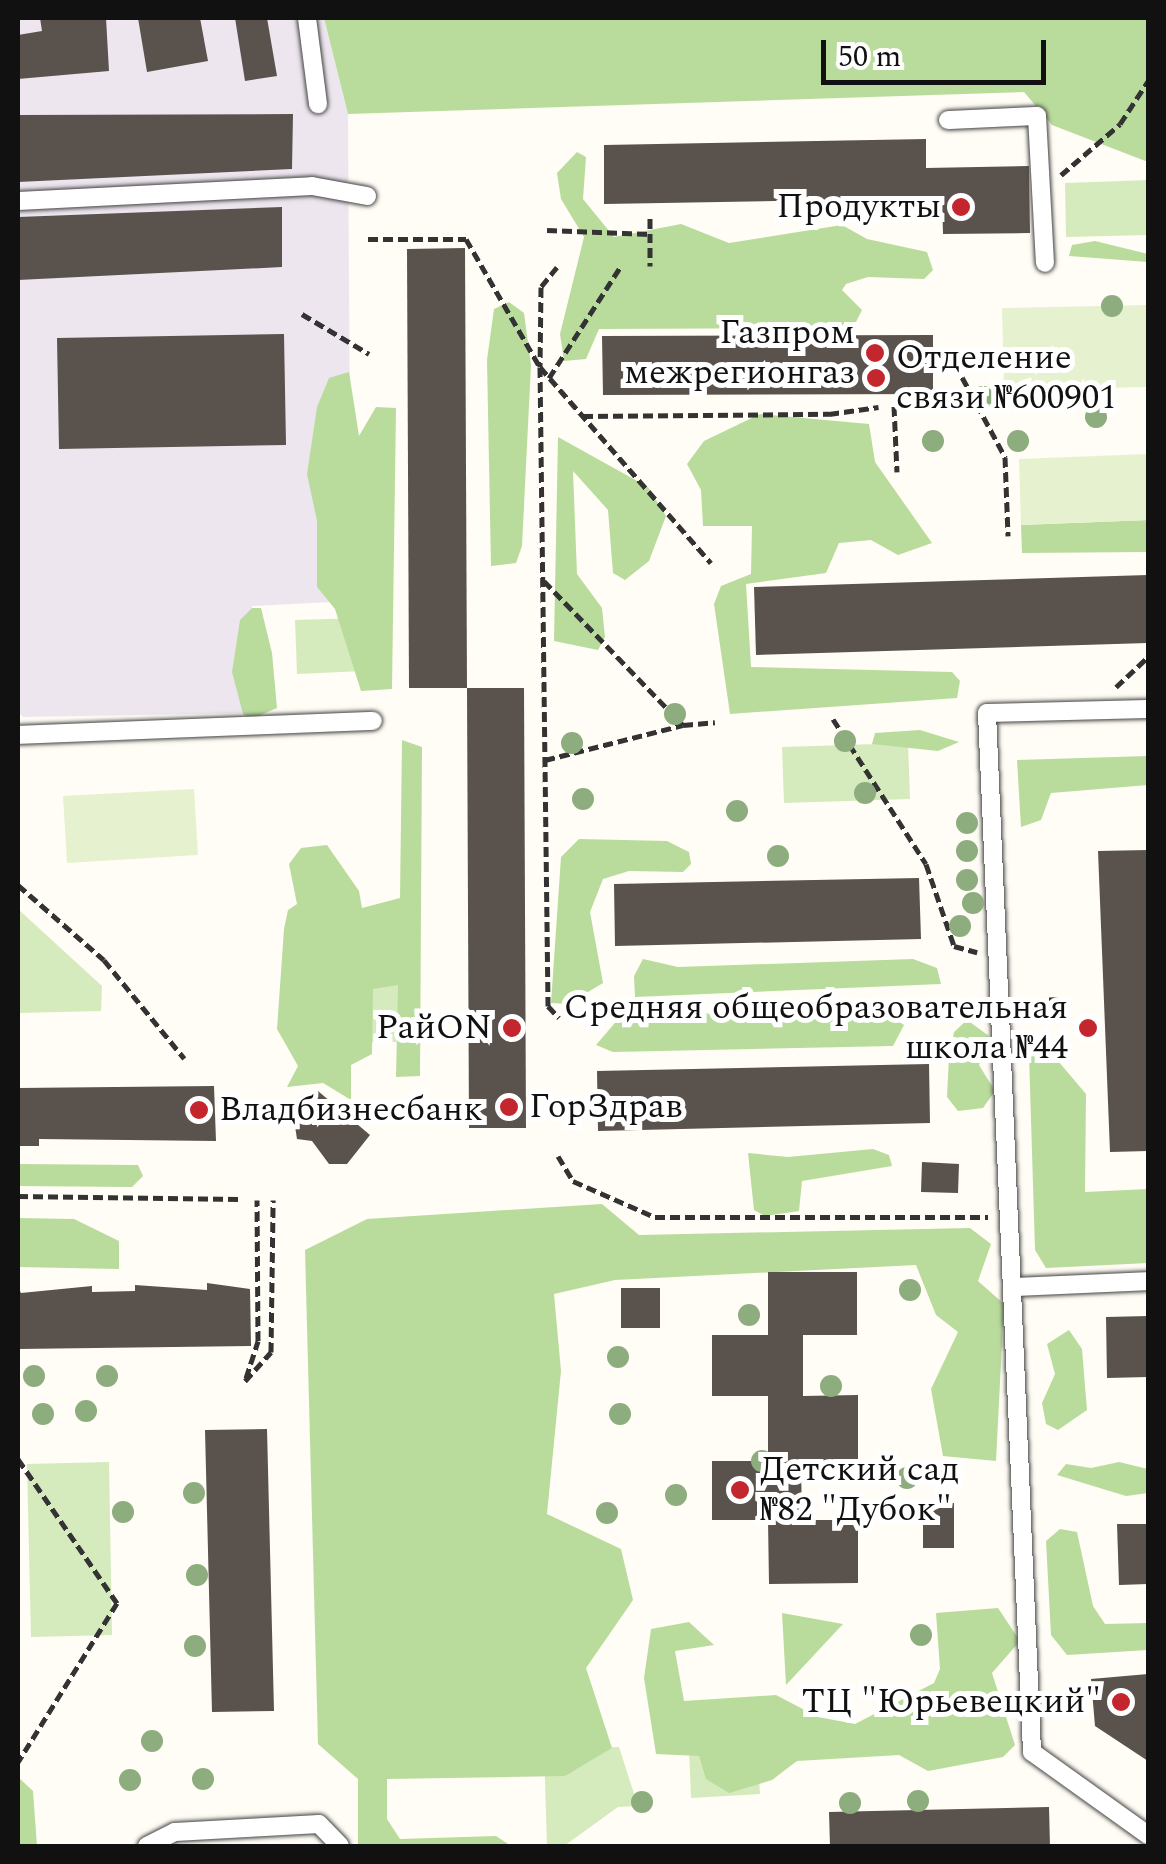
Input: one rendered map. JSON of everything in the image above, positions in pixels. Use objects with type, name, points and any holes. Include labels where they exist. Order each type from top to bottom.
[{"type":"lane","points":[[307,18],[318,104]]},
{"type":"lane","points":[[948,120],[1037,116],[1045,263]]},
{"type":"lane","points":[[18,200],[312,186],[367,196]]},
{"type":"lane","points":[[1148,709],[986,714],[1032,1752],[1148,1835]]},
{"type":"lane","points":[[18,735],[373,721]]},
{"type":"lane","points":[[1013,1287],[1148,1281]]},
{"type":"lane","points":[[148,1846],[175,1832],[319,1824],[340,1846]]},
{"type":"path","points":[[1040,184],[1065,174],[1106,137],[1148,81]]},
{"type":"path","points":[[650,218],[650,266]]},
{"type":"path","points":[[547,230],[650,234]]},
{"type":"path","points":[[368,239],[466,239],[540,367],[711,563]]},
{"type":"path","points":[[550,378],[621,266]]},
{"type":"path","points":[[557,267],[541,287],[540,367],[548,1006],[559,1018]]},
{"type":"path","points":[[302,314],[369,354]]},
{"type":"path","points":[[955,364],[1004,457],[1008,536]]},
{"type":"path","points":[[583,416],[829,414],[879,406]]},
{"type":"path","points":[[894,406],[897,472]]},
{"type":"path","points":[[542,579],[683,724]]},
{"type":"path","points":[[833,718],[926,864],[954,946],[999,958]]},
{"type":"path","points":[[545,760],[683,724],[715,722]]},
{"type":"path","points":[[18,885],[104,960],[184,1058]]},
{"type":"path","points":[[1001,1002],[1060,1000]]},
{"type":"path","points":[[558,1156],[574,1181],[655,1217],[1010,1217]]},
{"type":"path","points":[[18,1196],[239,1199]]},
{"type":"path","points":[[257,1200],[258,1341],[244,1381],[271,1352],[272,1200]]},
{"type":"path","points":[[18,1459],[117,1603],[18,1762]]},
{"type":"shaded area","points":[[18,18],[324,18],[348,114],[351,601],[252,606],[254,713],[23,717],[18,712]]},
{"type":"green space","points":[[324,18],[1148,18],[1148,162],[1052,125],[1024,92],[348,114]]},
{"type":"green space","points":[[577,152],[586,157],[583,199],[614,237],[681,224],[729,243],[842,225],[867,239],[927,252],[933,270],[924,279],[868,277],[846,284],[842,290],[862,310],[853,328],[599,329],[586,359],[564,361],[560,334],[584,237],[561,199],[557,173]]},
{"type":"green space","points":[[1148,180],[1148,235],[1066,237],[1065,183]]},
{"type":"green space","points":[[1095,241],[1148,254],[1148,262],[1069,256],[1072,245]]},
{"type":"green space","points":[[509,302],[524,313],[531,365],[522,546],[516,563],[491,566],[487,360],[494,309]]},
{"type":"green space","points":[[1148,305],[1148,387],[1004,390],[1002,308]]},
{"type":"green space","points":[[349,372],[359,436],[376,407],[396,408],[392,689],[361,691],[335,609],[317,587],[317,521],[307,474],[317,407],[329,378]]},
{"type":"green space","points":[[760,414],[869,424],[875,462],[932,543],[898,555],[871,540],[839,543],[826,573],[746,584],[751,667],[952,672],[960,681],[957,698],[730,714],[714,604],[721,586],[751,574],[752,526],[703,526],[701,490],[687,464],[704,441]]},
{"type":"green space","points":[[558,437],[648,487],[666,516],[649,561],[625,580],[613,573],[608,510],[573,471],[577,574],[602,608],[605,637],[598,650],[554,641]]},
{"type":"green space","points":[[1148,454],[1148,520],[1021,525],[1019,459]]},
{"type":"green space","points":[[1148,520],[1148,552],[1022,553],[1021,525]]},
{"type":"green space","points":[[252,608],[261,608],[272,653],[277,708],[251,719],[243,714],[232,672],[240,620]]},
{"type":"green space","points":[[361,618],[363,671],[297,674],[295,620]]},
{"type":"green space","points":[[920,730],[959,742],[938,751],[872,744],[875,733]]},
{"type":"green space","points":[[402,740],[422,747],[420,1076],[396,1077],[398,985],[373,989],[372,1054],[351,1065],[351,1100],[323,1083],[287,1087],[298,1066],[277,1029],[284,929],[288,910],[297,904],[289,864],[301,848],[327,845],[359,891],[362,908],[400,898]]},
{"type":"green space","points":[[908,743],[910,799],[784,803],[782,747]]},
{"type":"green space","points":[[1148,756],[1148,785],[1051,793],[1041,820],[1021,827],[1017,760]]},
{"type":"green space","points":[[194,789],[198,855],[67,863],[63,796]]},
{"type":"green space","points":[[579,839],[667,841],[689,852],[691,864],[683,872],[629,871],[603,879],[590,912],[603,983],[568,1004],[551,1003],[561,857]]},
{"type":"green space","points":[[18,909],[102,986],[101,1011],[18,1013]]},
{"type":"green space","points":[[356,953],[405,954],[404,1042],[355,1042]]},
{"type":"green space","points":[[643,959],[678,967],[913,959],[937,968],[941,984],[635,997],[634,976]]},
{"type":"green space","points":[[876,1007],[904,1025],[893,1046],[613,1052],[596,1045],[620,1017]]},
{"type":"green space","points":[[967,1020],[989,1036],[979,1065],[995,1091],[983,1108],[958,1111],[947,1097],[949,1057],[954,1032]]},
{"type":"green space","points":[[1029,1055],[1053,1055],[1086,1094],[1085,1192],[1148,1189],[1148,1263],[1046,1268],[1035,1250]]},
{"type":"green space","points":[[873,1149],[889,1155],[892,1166],[802,1181],[799,1211],[765,1216],[754,1210],[748,1153],[788,1157]]},
{"type":"green space","points":[[18,1164],[138,1165],[143,1176],[132,1187],[18,1186]]},
{"type":"green space","points":[[602,1204],[639,1235],[970,1228],[991,1244],[978,1281],[1004,1304],[996,1461],[943,1456],[931,1389],[958,1332],[936,1315],[916,1265],[615,1280],[554,1294],[561,1371],[547,1514],[621,1549],[633,1600],[586,1668],[612,1748],[565,1776],[387,1779],[387,1819],[400,1839],[496,1836],[511,1846],[358,1846],[358,1779],[318,1744],[305,1250],[367,1219]]},
{"type":"green space","points":[[18,1218],[74,1219],[119,1241],[119,1269],[18,1267]]},
{"type":"green space","points":[[1069,1330],[1082,1349],[1087,1410],[1058,1430],[1046,1424],[1042,1403],[1055,1374],[1047,1344]]},
{"type":"green space","points":[[109,1462],[112,1635],[31,1637],[27,1464]]},
{"type":"green space","points":[[1119,1462],[1148,1469],[1148,1493],[1126,1496],[1057,1475],[1066,1464],[1091,1468]]},
{"type":"green space","points":[[1060,1529],[1077,1532],[1093,1606],[1105,1624],[1148,1623],[1148,1650],[1067,1655],[1051,1635],[1046,1541]]},
{"type":"green space","points":[[998,1608],[1020,1641],[992,1673],[1015,1745],[1003,1757],[928,1771],[899,1755],[797,1761],[772,1780],[729,1793],[706,1779],[699,1756],[656,1754],[644,1678],[651,1629],[689,1622],[714,1645],[675,1651],[684,1701],[776,1695],[818,1717],[855,1724],[934,1683],[940,1669],[936,1613]]},
{"type":"green space","points":[[782,1613],[843,1624],[786,1685]]},
{"type":"green space","points":[[757,1746],[760,1794],[691,1798],[689,1749]]},
{"type":"green space","points":[[619,1747],[638,1806],[618,1807],[564,1846],[547,1846],[544,1750]]},
{"type":"green space","points":[[18,1777],[33,1791],[37,1846],[18,1846]]},
{"type":"building","points":[[40,18],[106,18],[109,71],[18,79],[18,35],[42,31]]},
{"type":"building","points":[[138,18],[200,18],[208,61],[147,72]]},
{"type":"building","points":[[235,18],[267,18],[277,76],[245,81]]},
{"type":"building","points":[[293,114],[292,169],[18,182],[18,115]]},
{"type":"building","points":[[926,139],[926,168],[1029,166],[1030,233],[943,234],[942,198],[604,204],[604,145]]},
{"type":"building","points":[[282,207],[282,267],[18,280],[18,217]]},
{"type":"building","points":[[465,248],[467,688],[409,688],[407,249]]},
{"type":"building","points":[[284,334],[286,445],[59,449],[57,338]]},
{"type":"building","points":[[933,335],[933,394],[603,395],[602,336]]},
{"type":"building","points":[[1148,575],[1148,643],[756,655],[754,587]]},
{"type":"building","points":[[467,688],[524,688],[526,1128],[469,1128]]},
{"type":"building","points":[[1148,850],[1148,1151],[1110,1152],[1098,851]]},
{"type":"building","points":[[919,878],[921,939],[615,946],[614,884]]},
{"type":"building","points":[[929,1064],[930,1123],[598,1131],[597,1071]]},
{"type":"building","points":[[214,1086],[216,1141],[39,1139],[39,1146],[18,1146],[18,1088]]},
{"type":"building","points":[[318,1091],[370,1135],[347,1164],[329,1164],[312,1141],[297,1139],[294,1120]]},
{"type":"building","points":[[922,1162],[959,1164],[958,1193],[921,1192]]},
{"type":"building","points":[[768,1272],[857,1272],[857,1335],[803,1335],[803,1396],[858,1395],[858,1461],[801,1461],[802,1520],[858,1520],[858,1583],[769,1584],[768,1520],[712,1520],[712,1461],[768,1461],[768,1396],[712,1396],[712,1335],[768,1335]]},
{"type":"building","points":[[207,1283],[250,1289],[251,1346],[18,1349],[18,1287],[21,1293],[92,1286],[92,1292],[135,1291],[135,1285],[207,1290]]},
{"type":"building","points":[[621,1288],[660,1288],[660,1328],[621,1328]]},
{"type":"building","points":[[1148,1316],[1148,1377],[1107,1378],[1106,1317]]},
{"type":"building","points":[[267,1429],[274,1711],[212,1712],[205,1430]]},
{"type":"building","points":[[923,1503],[954,1503],[954,1548],[923,1548]]},
{"type":"building","points":[[1117,1524],[1148,1524],[1148,1584],[1119,1585]]},
{"type":"building","name":"ТЦ \"Юрьевецкий\"","points":[[1148,1674],[1148,1761],[1095,1726],[1091,1679]]},
{"type":"building","points":[[1049,1807],[1050,1846],[830,1846],[829,1812]]},
{"type":"place","name":"Продукты","points":[[961,207]]},
{"type":"place","name":"Газпром межрегионгаз","points":[[875,353]]},
{"type":"place","name":"Отделение связи №600901","points":[[876,378]]},
{"type":"place","name":"РайON","points":[[512,1028]]},
{"type":"place","name":"Средняя общеобразовательная школа №44","points":[[1088,1028]]},
{"type":"place","name":"ГорЗдрав","points":[[509,1107]]},
{"type":"place","name":"Владбизнесбанк","points":[[199,1110]]},
{"type":"place","name":"Детский сад №82 \"Дубок\"","points":[[740,1490]]},
{"type":"place","name":"ТЦ \"Юрьевецкий\"","points":[[1121,1702]]}]
